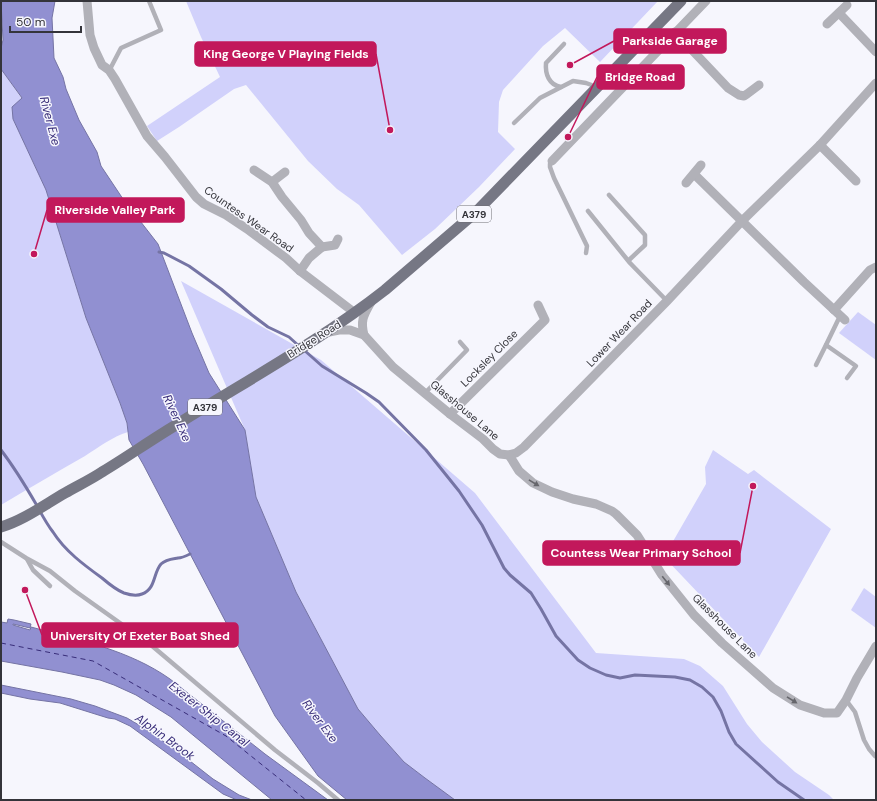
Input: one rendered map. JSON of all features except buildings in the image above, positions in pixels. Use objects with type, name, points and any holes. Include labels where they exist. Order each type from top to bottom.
[{"type":"main road","name":"Bridge Road","points":[[1,533],[6,526],[28,515],[121,460],[176,424],[234,390],[325,333],[371,302],[476,212],[681,1]]},
{"type":"street","name":"Countess Wear Road","points":[[87,1],[90,35],[102,65],[115,79],[147,136],[196,197],[204,204],[226,215],[247,229],[355,313]]},
{"type":"street","points":[[552,161],[706,1]]},
{"type":"street","points":[[827,24],[847,4]]},
{"type":"street","points":[[838,13],[876,52]]},
{"type":"street","points":[[675,32],[728,88],[739,95],[744,96],[758,85]]},
{"type":"street","name":"Lower Wear Road","points":[[509,455],[516,453],[524,447],[667,301],[742,221],[820,145],[876,82]]},
{"type":"street","points":[[820,145],[856,181]]},
{"type":"street","points":[[686,183],[701,165]]},
{"type":"street","points":[[254,170],[272,182],[282,198],[301,220],[309,233],[322,247]]},
{"type":"street","points":[[272,182],[285,172]]},
{"type":"street","points":[[694,174],[840,316],[870,270],[876,267]]},
{"type":"street","points":[[300,271],[310,258],[322,247],[335,245],[338,239]]},
{"type":"street","points":[[364,335],[362,322],[371,302]]},
{"type":"street","name":"Locksley Close","points":[[450,414],[547,323],[538,305]]},
{"type":"street","points":[[325,333],[339,330],[350,330],[364,335]]},
{"type":"street","name":"Glasshouse Lane","points":[[364,335],[393,367],[483,439],[493,450],[500,454],[509,455],[519,471],[533,483],[573,500],[596,504],[616,514],[637,535],[662,575],[694,615],[722,643],[773,688],[800,705],[824,713],[837,713],[846,700],[876,646]]},
{"type":"lane","points":[[109,71],[121,48],[161,30],[149,1]]},
{"type":"lane","points":[[561,87],[555,86],[549,80],[545,66],[546,63],[564,44]]},
{"type":"lane","points":[[514,123],[540,98],[573,81],[586,83],[597,87]]},
{"type":"lane","points":[[552,161],[550,167],[554,178],[587,246],[586,254]]},
{"type":"lane","points":[[609,195],[645,235],[645,245],[628,260]]},
{"type":"lane","points":[[588,211],[628,260],[667,301]]},
{"type":"lane","points":[[816,365],[840,316]]},
{"type":"lane","points":[[425,393],[467,350],[460,342]]},
{"type":"lane","points":[[826,345],[856,366],[848,378]]},
{"type":"lane","points":[[1,542],[50,571],[75,591],[151,645],[275,750],[338,800]]},
{"type":"lane","points":[[26,558],[33,570],[50,586]]},
{"type":"lane","points":[[846,700],[855,712],[868,749],[875,756]]},
{"type":"shaded area","points":[[186,1],[658,1],[600,62],[565,28],[543,46],[503,90],[499,102],[498,132],[515,149],[479,187],[435,229],[402,255],[359,205],[337,189],[308,161],[246,85],[234,89],[157,141],[147,126],[220,77]]},
{"type":"shaded area","points":[[1,69],[22,99],[13,119],[46,190],[86,318],[120,403],[127,423],[128,432],[111,439],[85,456],[1,505]]},
{"type":"shaded area","points":[[181,281],[321,360],[475,493],[596,653],[684,659],[700,666],[723,686],[747,724],[762,742],[795,772],[834,800],[455,800],[404,762],[358,709],[296,592],[256,497],[245,430]]},
{"type":"shaded area","points":[[858,312],[876,325],[876,360],[839,333]]},
{"type":"shaded area","points":[[713,450],[748,474],[754,470],[831,529],[759,657],[664,557],[706,484],[705,467]]},
{"type":"shaded area","points":[[864,588],[876,597],[876,628],[851,610]]},
{"type":"water","name":"River Exe","points":[[1,1],[55,1],[52,18],[54,58],[63,77],[66,89],[79,120],[97,152],[101,166],[123,199],[158,244],[209,373],[245,430],[256,497],[296,592],[358,709],[404,762],[455,800],[347,800],[318,776],[275,716],[129,440],[127,423],[86,318],[46,190],[13,119],[12,107],[22,98],[1,69],[1,48],[3,40]]},
{"type":"water","name":"Exeter Ship Canal","points":[[8,619],[31,624],[30,628],[13,625],[30,630],[31,627],[121,653],[154,669],[170,679],[265,754],[328,800],[272,800],[171,717],[136,695],[114,685],[100,680],[1,661],[1,622],[7,623]]},
{"type":"water","points":[[1,685],[71,699],[127,718],[176,750],[213,779],[239,795],[252,800],[237,800],[223,794],[130,726],[115,719],[60,703],[1,693]]},
{"type":"waterway","points":[[159,252],[164,253],[189,266],[221,289],[268,327],[289,337],[299,346]]},
{"type":"waterway","points":[[304,350],[322,366],[379,402],[426,450],[459,491],[482,525],[504,568],[531,593],[556,636],[578,660],[590,668],[606,675],[620,678],[635,675],[675,677],[690,680],[702,687],[713,697],[736,744],[778,782],[804,800]]},
{"type":"waterway","points":[[1,450],[24,483],[48,525],[63,545],[82,563],[118,590],[131,595],[138,595],[147,592],[152,585],[158,568],[163,562],[190,554]]},
{"type":"ferry route","points":[[1,643],[93,661],[226,736],[306,800]]},
{"type":"place","name":"Parkside Garage","points":[[570,65]]},
{"type":"place","name":"King George V Playing Fields","points":[[390,130]]},
{"type":"place","name":"Bridge Road","points":[[568,137]]},
{"type":"place","name":"Riverside Valley Park","points":[[34,254]]},
{"type":"place","name":"Countess Wear Primary School","points":[[753,486]]},
{"type":"place","name":"University Of Exeter Boat Shed","points":[[25,590]]},
{"type":"water label","name":"Alphin Brook","points":[[165,737]]}]
